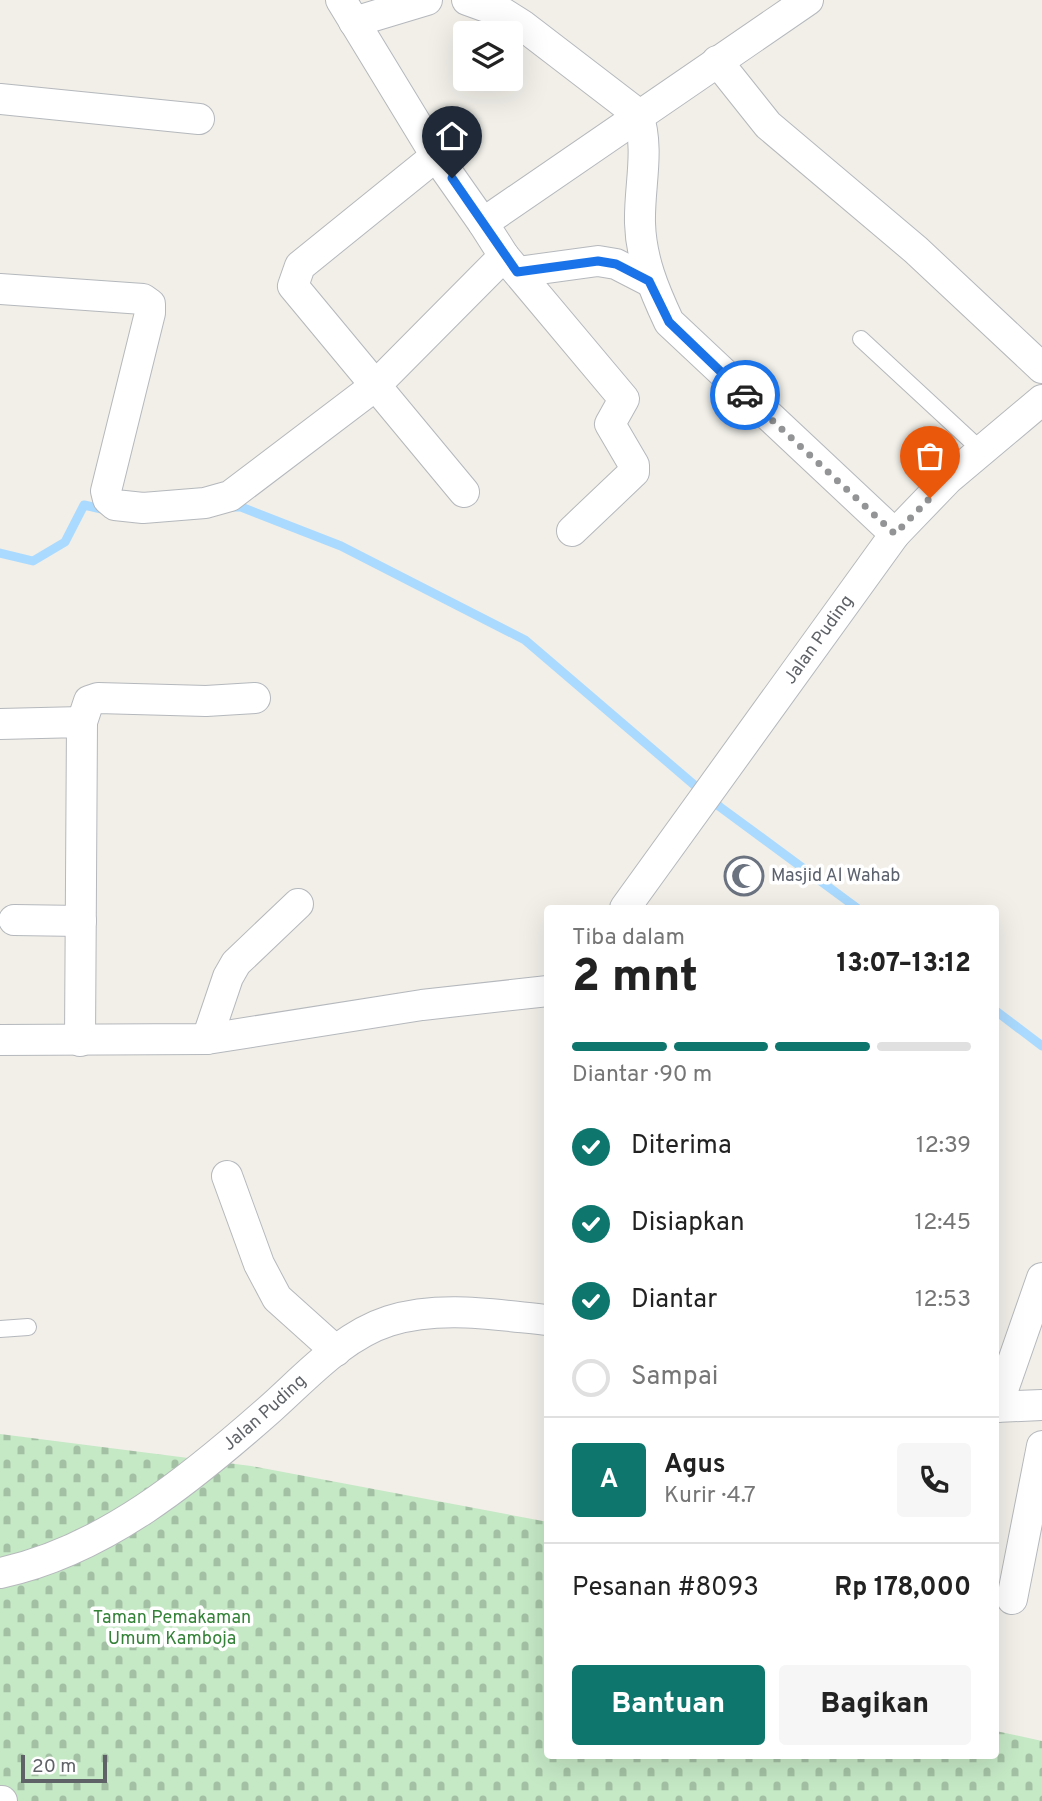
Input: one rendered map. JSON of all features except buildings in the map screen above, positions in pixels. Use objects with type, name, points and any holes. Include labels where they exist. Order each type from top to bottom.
[{"type":"street","points":[[427,0],[348,11],[436,156],[511,264],[624,400],[610,424],[634,464],[634,472],[572,531]]},
{"type":"street","points":[[467,0],[484,4],[512,19],[638,114],[645,134],[640,224],[649,281],[669,322],[895,534]]},
{"type":"street","points":[[483,223],[717,61],[773,9],[808,0]]},
{"type":"street","points":[[717,61],[768,125],[916,250],[1042,368]]},
{"type":"street","points":[[0,99],[199,119]]},
{"type":"street","points":[[436,156],[300,266],[293,286],[464,492]]},
{"type":"street","points":[[0,289],[143,299],[150,304],[107,492],[108,499],[115,505],[158,509],[230,496],[375,386],[511,264],[598,261],[616,264],[649,281]]},
{"type":"street","name":"Jalan Puding","points":[[627,905],[895,534],[948,479],[1042,400]]},
{"type":"street","points":[[80,1041],[82,722],[89,701],[98,698],[206,701],[255,698]]},
{"type":"street","points":[[0,724],[82,722]]},
{"type":"street","points":[[207,1039],[228,977],[236,963],[298,904]]},
{"type":"street","points":[[14,920],[81,921]]},
{"type":"street","points":[[0,1040],[207,1039],[422,1005],[544,991]]},
{"type":"street","points":[[227,1176],[259,1264],[277,1298],[336,1351]]},
{"type":"street","points":[[999,1399],[1042,1278]]},
{"type":"street","name":"Jalan Puding","points":[[0,1573],[26,1568],[76,1549],[121,1524],[219,1454],[336,1351],[365,1331],[414,1315],[462,1311],[544,1320]]},
{"type":"street","points":[[999,1407],[1042,1405]]},
{"type":"street","points":[[1012,1599],[1035,1520],[1042,1446]]},
{"type":"lane","points":[[861,339],[982,451]]},
{"type":"lane","points":[[0,1329],[28,1327]]},
{"type":"green space","name":"Taman Pemakaman Umum Kamboja","points":[[0,1434],[251,1466],[544,1521],[544,1759],[999,1759],[999,1732],[1042,1741],[1042,1801],[0,1801]]},
{"type":"waterway","points":[[0,553],[33,561],[65,542],[84,505],[106,510]]},
{"type":"waterway","points":[[231,507],[241,507],[341,546],[525,640],[720,807],[853,905]]},
{"type":"waterway","points":[[999,1013],[1042,1046]]},
{"type":"way so far","points":[[745,395],[895,534],[930,498]]},
{"type":"place","name":"Masjid Al Wahab","points":[[744,876]]},
{"type":"route","points":[[452,178],[517,272],[559,264],[598,261],[616,264],[649,281],[669,322],[745,395]]}]
